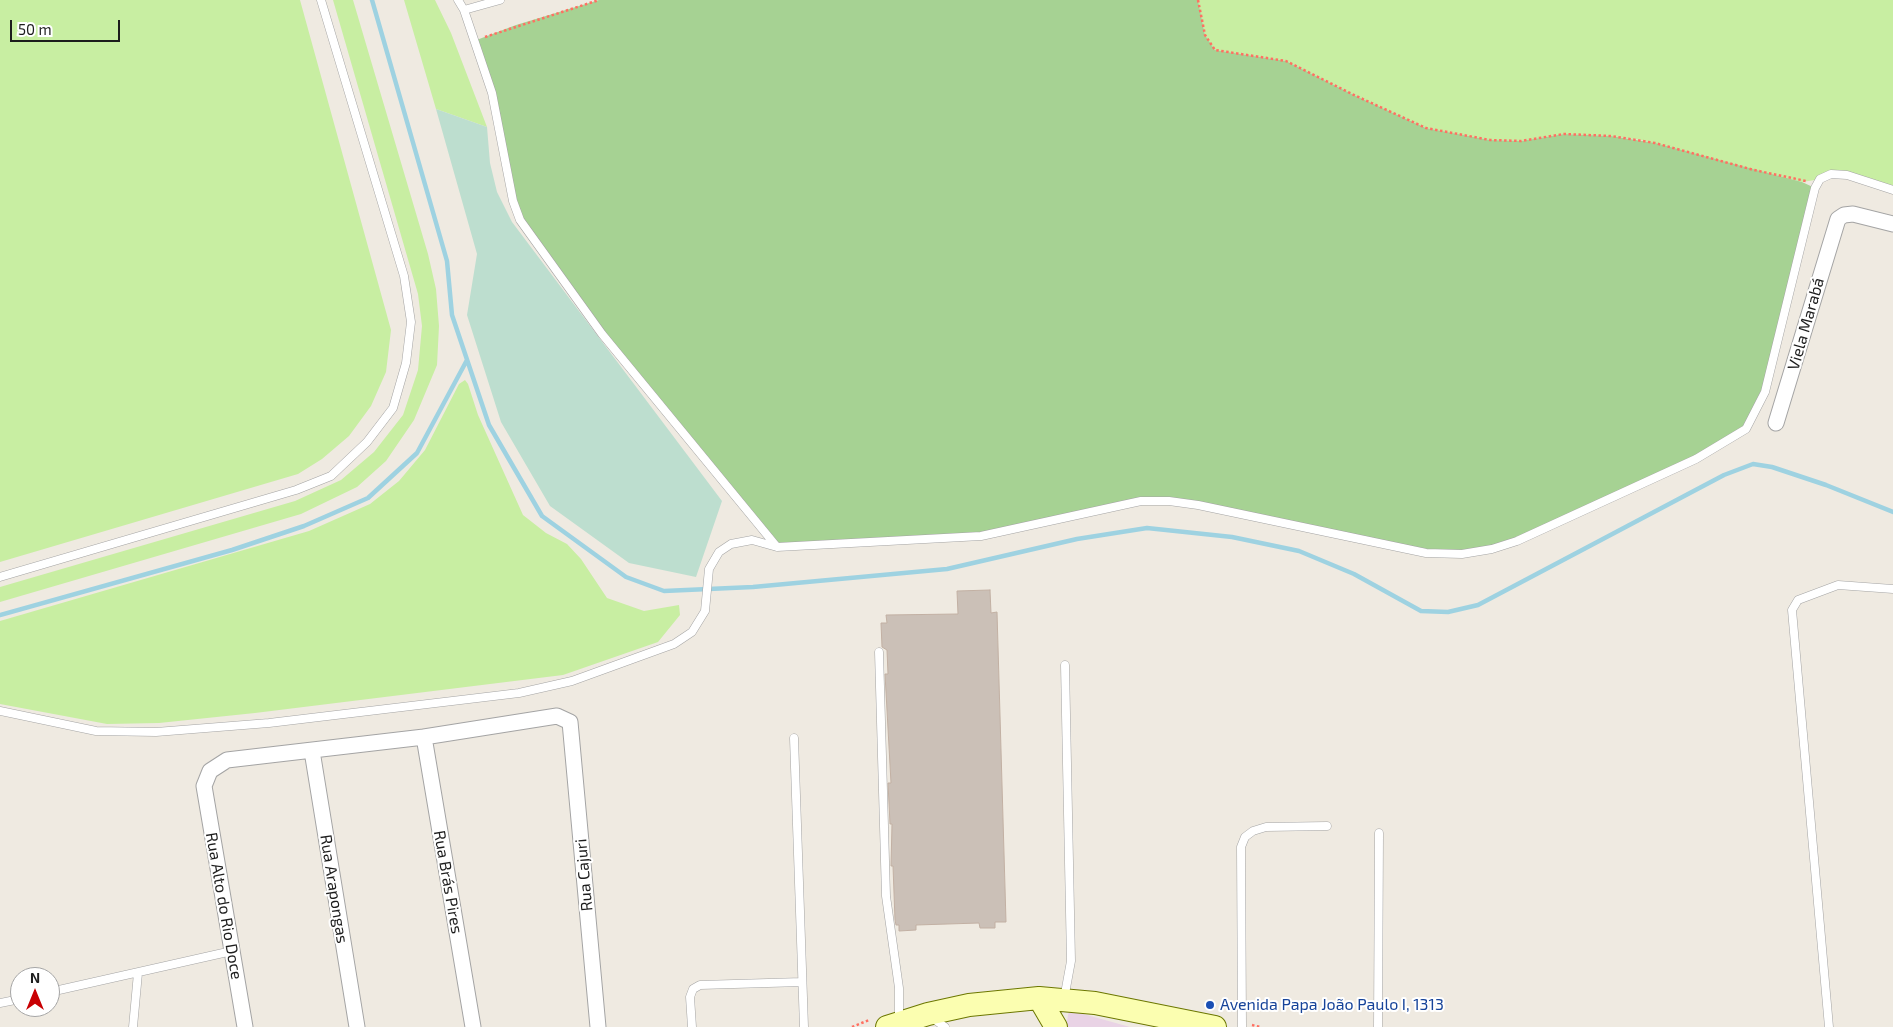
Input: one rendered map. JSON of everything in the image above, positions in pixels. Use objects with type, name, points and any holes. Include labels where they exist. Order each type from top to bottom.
[{"type":"main road","points":[[893,1024],[936,1020],[969,1005],[1039,998],[1064,999],[1215,1027]]},
{"type":"main road","points":[[1039,998],[1056,1027]]},
{"type":"street","name":"Viela Marabá","points":[[1776,423],[1838,218],[1853,214],[1893,224]]},
{"type":"street","name":"Rua Cajuri","points":[[424,737],[557,716],[570,722],[598,1027]]},
{"type":"street","points":[[312,750],[424,737]]},
{"type":"street","name":"Rua Brás Pires","points":[[424,737],[473,1027]]},
{"type":"street","name":"Rua Alto do Rio Doce","points":[[245,1027],[204,786],[210,772],[227,760],[312,750]]},
{"type":"street","name":"Rua Arapongas","points":[[312,750],[356,1027]]},
{"type":"lane","points":[[0,577],[296,490],[331,476],[367,442],[393,408],[406,363],[412,322],[404,276],[321,0]]},
{"type":"lane","points":[[458,0],[464,10],[492,93],[513,201],[520,220],[602,334],[777,547]]},
{"type":"lane","points":[[464,10],[500,0]]},
{"type":"lane","points":[[0,711],[96,731],[156,732],[259,724],[519,693],[572,681],[674,644],[692,632],[705,611],[709,569],[719,552],[731,544],[752,540],[777,547],[980,536],[1141,501],[1169,501],[1198,505],[1426,553],[1462,554],[1492,549],[1517,540],[1696,459],[1746,429],[1765,392],[1815,188],[1820,179],[1831,174],[1847,175],[1893,190]]},
{"type":"lane","points":[[1828,1027],[1792,610],[1798,600],[1838,585],[1893,589]]},
{"type":"lane","points":[[879,652],[886,896],[899,988],[893,1024]]},
{"type":"lane","points":[[1064,999],[1071,961],[1065,665]]},
{"type":"lane","points":[[794,738],[804,1027]]},
{"type":"lane","points":[[1242,1027],[1241,847],[1245,837],[1253,831],[1266,828],[1327,826]]},
{"type":"lane","points":[[1378,1027],[1379,833]]},
{"type":"lane","points":[[60,990],[232,951]]},
{"type":"lane","points":[[133,1027],[138,973]]},
{"type":"lane","points":[[692,1027],[690,997],[693,989],[700,985],[802,982]]},
{"type":"path","points":[[474,41],[516,25],[599,0]]},
{"type":"path","points":[[1198,0],[1205,35],[1215,50],[1286,61],[1426,128],[1490,140],[1521,141],[1564,134],[1611,136],[1655,143],[1802,182],[1820,179]]},
{"type":"shaded area","points":[[1069,1010],[1130,1027],[1066,1027]]},
{"type":"green space","points":[[0,0],[300,0],[391,330],[386,372],[371,406],[349,436],[322,459],[298,474],[0,562]]},
{"type":"green space","points":[[333,0],[353,0],[428,254],[436,289],[439,326],[437,365],[414,420],[386,461],[357,487],[301,514],[0,602],[0,587],[295,501],[341,480],[374,452],[403,415],[418,370],[422,326],[418,294]]},
{"type":"green space","points":[[404,0],[435,0],[451,33],[487,127],[436,109]]},
{"type":"green space","points":[[599,0],[1198,0],[1205,35],[1215,50],[1286,61],[1426,128],[1490,140],[1521,141],[1564,134],[1611,136],[1655,143],[1802,182],[1815,188],[1765,392],[1746,429],[1727,441],[1502,546],[1443,554],[1198,505],[1141,501],[981,536],[777,547],[602,334],[520,220],[492,93],[474,41],[516,25]]},
{"type":"green space","points":[[1198,0],[1893,0],[1893,190],[1847,175],[1802,182],[1641,140],[1611,136],[1564,134],[1521,141],[1490,140],[1426,128],[1286,61],[1215,50],[1205,35]]},
{"type":"green space","points":[[436,109],[487,127],[490,163],[497,192],[512,222],[722,501],[696,577],[629,563],[550,506],[501,422],[467,315],[477,254]]},
{"type":"green space","points":[[465,380],[478,415],[523,515],[546,533],[567,544],[581,559],[607,598],[644,611],[679,605],[680,615],[658,642],[563,675],[159,723],[107,724],[0,704],[0,621],[309,531],[370,504],[399,481],[425,450],[459,384]]},
{"type":"building","points":[[990,590],[991,613],[997,612],[1006,922],[995,922],[995,928],[980,928],[979,923],[916,925],[916,930],[899,931],[899,925],[896,925],[895,920],[893,866],[891,866],[892,824],[890,824],[888,783],[891,783],[885,674],[888,674],[887,650],[882,647],[881,623],[887,623],[886,615],[958,614],[957,591]]},
{"type":"waterway","points":[[372,0],[447,261],[452,315],[489,425],[542,516],[626,577],[664,591],[753,587],[947,569],[1077,539],[1147,528],[1232,537],[1299,551],[1354,574],[1421,611],[1448,612],[1478,605],[1724,475],[1753,464],[1772,467],[1826,485],[1893,512]]},
{"type":"waterway","points":[[0,615],[232,550],[304,526],[368,498],[417,453],[467,360]]},
{"type":"place","name":"Avenida Papa João Paulo I, 1313","points":[[1210,1005]]}]
